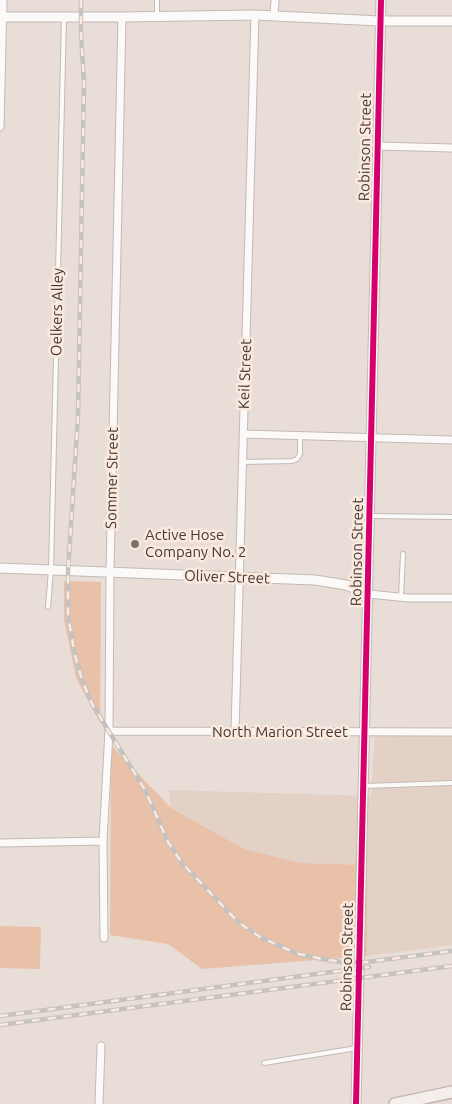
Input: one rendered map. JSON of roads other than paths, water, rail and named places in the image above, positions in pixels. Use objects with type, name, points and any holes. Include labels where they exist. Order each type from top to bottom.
[{"type":"main road","points":[[395,1104],[452,1092]]},
{"type":"street","points":[[0,127],[1,17],[3,0]]},
{"type":"street","points":[[274,16],[275,0]]},
{"type":"street","name":"Robinson Street","points":[[356,1104],[381,0]]},
{"type":"street","points":[[1,17],[122,18],[255,15],[380,21],[452,21]]},
{"type":"street","name":"Keil Street","points":[[235,732],[255,15]]},
{"type":"street","name":"Sommer Street","points":[[104,938],[103,841],[109,731],[110,572],[122,18]]},
{"type":"street","points":[[378,146],[452,148]]},
{"type":"street","points":[[244,434],[452,440]]},
{"type":"street","name":"Oliver Street","points":[[0,568],[315,580],[346,585],[369,594],[452,598]]},
{"type":"street","name":"North Marion Street","points":[[109,731],[452,732]]},
{"type":"street","points":[[0,843],[103,841]]},
{"type":"street","points":[[99,1104],[101,1046]]},
{"type":"lane","points":[[156,0],[157,17]]},
{"type":"lane","name":"Oelkers Alley","points":[[48,608],[51,570],[64,17]]},
{"type":"lane","points":[[243,462],[292,461],[297,459],[300,454],[300,436]]},
{"type":"lane","points":[[369,516],[452,518]]},
{"type":"lane","points":[[401,597],[403,554]]},
{"type":"lane","points":[[364,786],[452,783]]},
{"type":"lane","points":[[264,1063],[357,1048]]},
{"type":"railway","points":[[81,0],[84,82],[78,416],[68,571],[68,616],[82,680],[92,704],[145,790],[168,842],[182,863],[238,922],[260,937],[299,954],[341,962],[367,962],[452,951]]},
{"type":"railway","points":[[0,1025],[452,966]]},
{"type":"railway","points":[[0,1016],[369,967]]},
{"type":"place","name":"Active Hose Company No. 2","points":[[135,544]]}]
